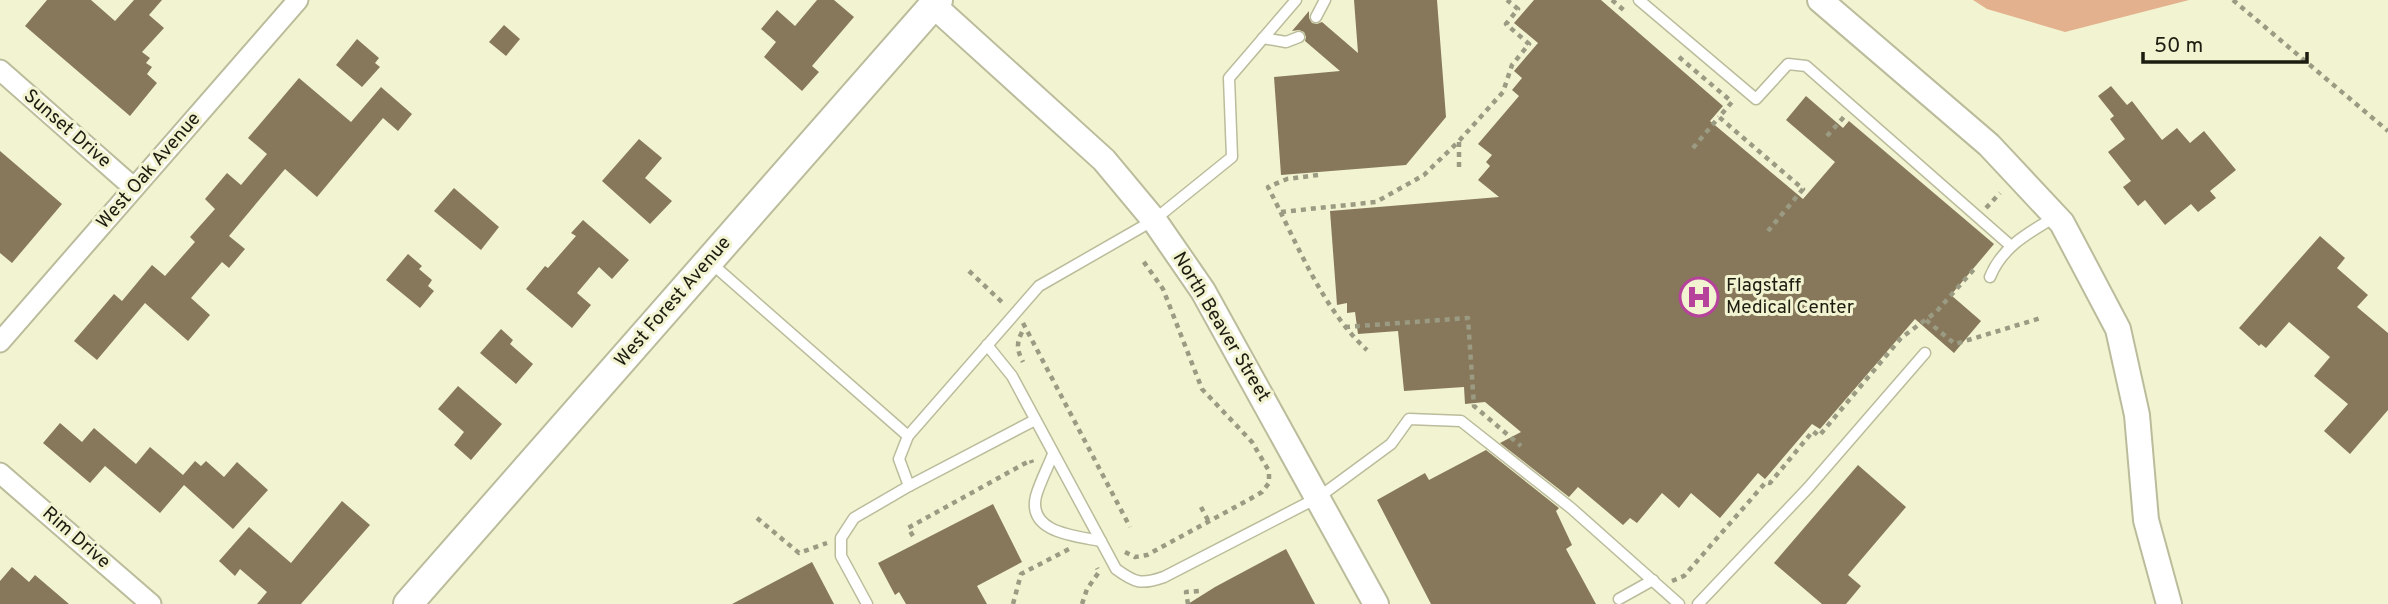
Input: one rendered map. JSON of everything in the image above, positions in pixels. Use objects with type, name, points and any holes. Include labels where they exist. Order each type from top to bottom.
[{"type":"main road","name":"West Forest Avenue","points":[[408,604],[933,2]]},
{"type":"street","name":"West Oak Avenue","points":[[0,342],[299,0]]},
{"type":"street","points":[[1820,0],[1989,145],[2062,223],[2118,328],[2137,415],[2146,520],[2169,604]]},
{"type":"street","name":"North Beaver Street","points":[[933,2],[1104,160],[1154,220],[1203,291],[1376,604]]},
{"type":"street","name":"Sunset Drive","points":[[0,71],[134,188]]},
{"type":"street","name":"Rim Drive","points":[[0,473],[151,604]]},
{"type":"lane","points":[[909,486],[898,460],[908,436],[1039,286],[1154,220],[1232,157],[1229,78],[1296,0]]},
{"type":"lane","points":[[1316,17],[1325,0]]},
{"type":"lane","points":[[1639,0],[1756,99],[1788,64],[1806,66],[2011,246]]},
{"type":"lane","points":[[1263,38],[1286,42],[1299,37]]},
{"type":"lane","points":[[1990,277],[1996,263],[2017,240],[2056,216]]},
{"type":"lane","points":[[708,261],[908,436]]},
{"type":"lane","points":[[987,345],[1012,376],[1116,569],[1131,580],[1148,582],[1164,577],[1319,497],[1391,443],[1409,419],[1461,421],[1571,508],[1679,604]]},
{"type":"lane","points":[[1698,604],[1808,488],[1925,352]]},
{"type":"lane","points":[[867,604],[841,556],[841,538],[854,518],[1035,420]]},
{"type":"lane","points":[[1054,454],[1036,496],[1035,508],[1042,523],[1056,532],[1101,541]]},
{"type":"lane","points":[[1619,599],[1656,583]]},
{"type":"path","points":[[1281,212],[1376,202],[1424,175],[1503,92],[1512,65],[1529,44],[1506,24],[1518,9],[1507,0]]},
{"type":"path","points":[[1612,0],[1632,17]]},
{"type":"path","points":[[2233,0],[2388,131]]},
{"type":"path","points":[[1672,51],[1732,102],[1693,148]]},
{"type":"path","points":[[1827,136],[1846,114]]},
{"type":"path","points":[[1719,117],[1803,189],[1768,231]]},
{"type":"path","points":[[1459,141],[1460,168]]},
{"type":"path","points":[[1318,175],[1287,179],[1268,187],[1315,278],[1345,327],[1367,350]]},
{"type":"path","points":[[1121,549],[1135,557],[1147,555],[1262,492],[1269,483],[1269,471],[1252,442],[1202,389],[1163,289],[1141,258]]},
{"type":"path","points":[[1656,583],[1684,576],[1766,482],[1770,483],[1813,431],[1819,436],[1901,338],[1936,312],[1980,263]]},
{"type":"path","points":[[969,271],[1026,326],[1130,527]]},
{"type":"path","points":[[1926,320],[1955,344],[2041,317]]},
{"type":"path","points":[[1345,327],[1468,318],[1474,406],[1524,448]]},
{"type":"path","points":[[1024,365],[1017,344],[1026,326]]},
{"type":"path","points":[[913,536],[908,528],[1031,460],[1033,467]]},
{"type":"path","points":[[1201,508],[1209,522]]},
{"type":"path","points":[[757,518],[799,553],[841,538]]},
{"type":"path","points":[[1013,604],[1021,575],[1080,544]]},
{"type":"path","points":[[1082,604],[1087,589],[1099,572],[1092,560]]},
{"type":"path","points":[[1188,604],[1186,592],[1199,591]]},
{"type":"shaded area","points":[[1973,0],[2189,0],[2065,32],[1987,9]]},
{"type":"building","points":[[47,0],[91,0],[115,21],[134,0],[162,0],[149,15],[164,28],[142,52],[150,58],[146,63],[152,67],[147,74],[157,83],[130,116],[25,26]]},
{"type":"building","points":[[817,0],[834,0],[854,17],[812,66],[819,72],[802,91],[764,57],[776,42],[761,29],[777,10],[795,26]]},
{"type":"building","points":[[1354,0],[1437,0],[1446,117],[1406,165],[1281,175],[1274,77],[1340,71],[1305,41],[1304,32],[1292,31],[1309,11],[1312,23],[1322,22],[1358,53]]},
{"type":"building","name":"Flagstaff Medical Center","points":[[1534,0],[1601,0],[1723,106],[1710,121],[1803,199],[1835,162],[1786,120],[1806,96],[1843,128],[1849,121],[1994,244],[1951,295],[1981,321],[1954,353],[1915,319],[1820,429],[1812,424],[1765,479],[1758,473],[1720,518],[1691,493],[1679,508],[1662,493],[1637,523],[1630,518],[1623,525],[1578,487],[1569,497],[1500,443],[1521,432],[1485,402],[1465,404],[1464,387],[1404,391],[1398,331],[1358,334],[1355,312],[1347,313],[1347,303],[1337,305],[1330,211],[1499,197],[1478,180],[1490,166],[1486,162],[1492,155],[1478,144],[1519,96],[1512,90],[1522,78],[1514,71],[1538,43],[1514,23]]},
{"type":"building","points":[[504,25],[520,39],[506,56],[489,42]]},
{"type":"building","points":[[357,39],[379,58],[375,63],[380,67],[362,87],[336,65]]},
{"type":"building","points":[[299,78],[351,122],[381,87],[412,114],[398,131],[383,118],[317,197],[285,169],[229,236],[245,249],[229,268],[222,262],[191,298],[210,315],[188,341],[145,303],[97,360],[74,341],[114,294],[122,301],[152,265],[165,276],[195,242],[190,237],[215,209],[205,199],[227,173],[241,185],[267,154],[248,138]]},
{"type":"building","points":[[2111,86],[2127,105],[2132,101],[2162,140],[2177,128],[2190,143],[2204,131],[2236,170],[2210,191],[2216,198],[2198,212],[2191,204],[2165,225],[2145,200],[2138,206],[2123,187],[2131,181],[2108,152],[2125,139],[2110,119],[2114,116],[2098,96]]},
{"type":"building","points":[[639,139],[662,158],[645,178],[672,201],[650,224],[602,181]]},
{"type":"building","points":[[0,151],[62,204],[12,263],[0,253]]},
{"type":"building","points":[[454,188],[499,227],[481,250],[434,211]]},
{"type":"building","points":[[583,220],[629,260],[612,279],[599,267],[577,293],[591,305],[572,328],[526,289],[576,236],[571,233]]},
{"type":"building","points":[[2320,236],[2345,258],[2337,268],[2368,295],[2357,307],[2388,333],[2388,410],[2350,454],[2324,431],[2348,404],[2314,376],[2330,357],[2289,322],[2266,348],[2261,344],[2259,346],[2239,328]]},
{"type":"building","points":[[408,254],[422,266],[419,269],[432,280],[428,286],[434,291],[420,308],[386,280]]},
{"type":"building","points":[[501,329],[513,340],[510,344],[533,364],[516,384],[480,353]]},
{"type":"building","points":[[458,386],[502,424],[471,460],[454,445],[464,432],[438,409]]},
{"type":"building","points":[[60,423],[82,442],[94,428],[136,464],[150,447],[183,475],[195,461],[201,466],[206,461],[224,477],[237,462],[268,490],[233,529],[184,485],[160,513],[105,466],[90,483],[43,443]]},
{"type":"building","points":[[1486,450],[1559,508],[1556,511],[1572,545],[1566,549],[1596,604],[1431,604],[1377,500],[1425,473],[1429,480]]},
{"type":"building","points":[[1858,465],[1906,507],[1848,575],[1861,586],[1846,604],[1822,604],[1774,563]]},
{"type":"building","points":[[342,501],[370,525],[301,604],[257,604],[267,592],[240,569],[235,576],[219,561],[249,527],[291,563]]},
{"type":"building","points":[[993,504],[1022,562],[977,586],[987,604],[906,604],[899,592],[895,595],[878,563]]},
{"type":"building","points":[[1286,549],[1315,604],[1188,604],[1215,587]]},
{"type":"building","points":[[812,562],[834,604],[732,604]]},
{"type":"building","points":[[12,567],[29,582],[35,575],[69,604],[0,604],[0,581]]},
{"type":"place","name":"Flagstaff Medical Center","points":[[1699,297]]}]
